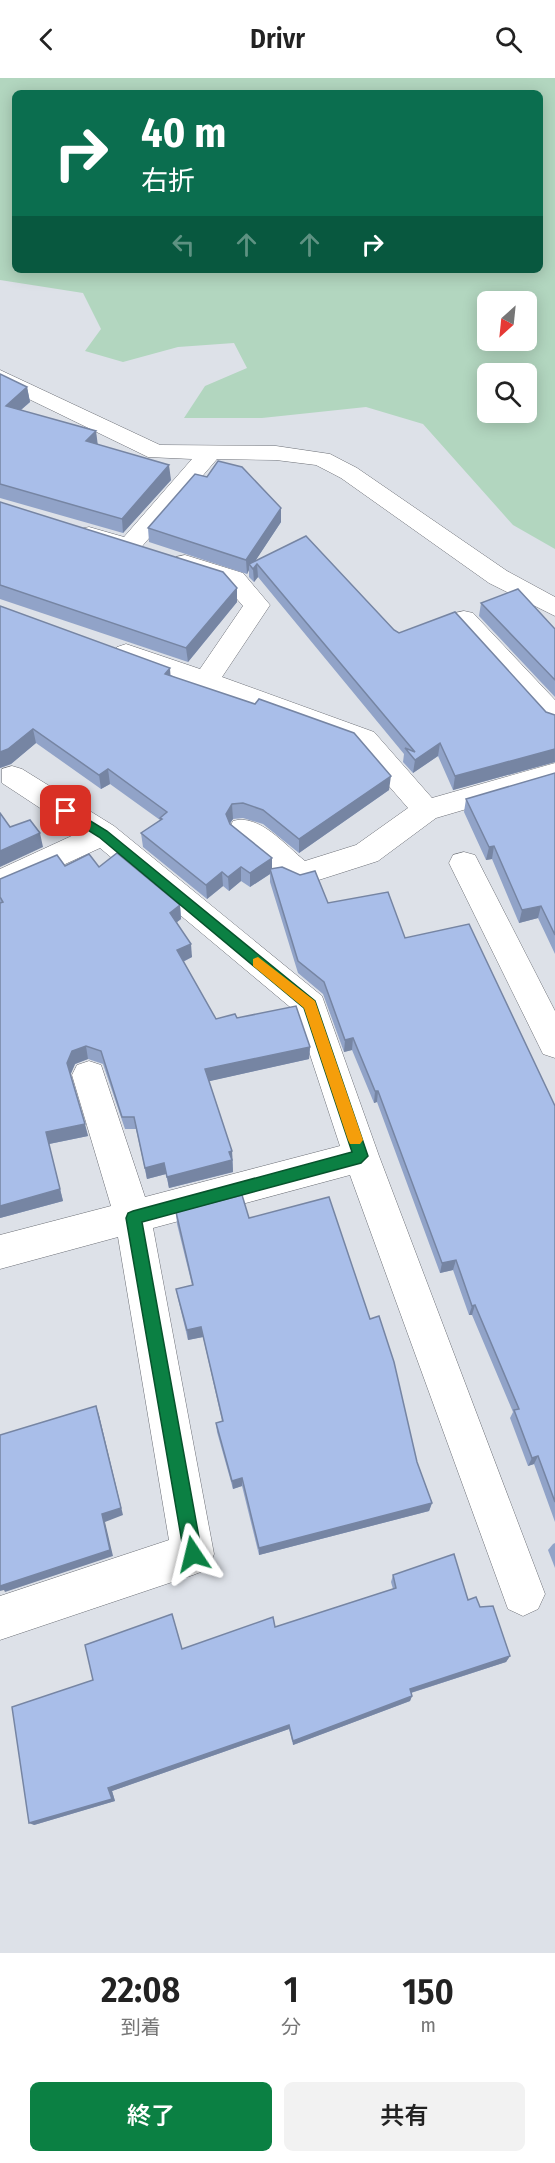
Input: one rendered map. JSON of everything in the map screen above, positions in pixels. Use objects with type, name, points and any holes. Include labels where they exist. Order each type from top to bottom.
[{"type":"street","points":[[0,376],[156,453],[276,453],[322,459],[349,473],[498,577],[555,608]]},
{"type":"street","points":[[129,546],[209,454]]},
{"type":"street","points":[[64,526],[234,579],[256,605],[206,681]]},
{"type":"street","points":[[464,619],[555,717]]},
{"type":"street","points":[[98,643],[364,739],[426,810]]},
{"type":"street","points":[[244,830],[300,874],[367,853],[426,810],[555,773]]},
{"type":"street","points":[[12,776],[103,834],[310,1005],[361,1156],[523,1594]]},
{"type":"street","points":[[0,882],[103,834]]},
{"type":"street","points":[[464,863],[555,1044]]},
{"type":"street","points":[[0,1618],[193,1554],[133,1218],[89,1075]]},
{"type":"street","points":[[0,1252],[361,1156]]},
{"type":"green space","points":[[0,78],[555,78],[555,549],[513,525],[423,424],[366,407],[262,418],[184,418],[205,386],[247,368],[234,343],[178,347],[123,362],[85,351],[101,329],[83,293],[0,280]]},
{"type":"building","points":[[0,374],[27,387],[6,406],[96,431],[86,441],[169,465],[122,519],[0,484]]},
{"type":"building","points":[[218,461],[242,467],[281,508],[246,560],[148,528],[195,474],[207,477]]},
{"type":"building","points":[[0,502],[223,572],[237,588],[186,648],[0,585]]},
{"type":"building","points":[[306,536],[399,633],[455,612],[546,712],[555,715],[555,749],[455,776],[440,743],[415,760],[405,748],[415,752],[257,564],[253,569],[249,564]]},
{"type":"building","points":[[518,589],[555,629],[555,680],[481,603]]},
{"type":"building","points":[[0,606],[170,668],[165,674],[255,704],[259,699],[354,733],[391,776],[299,839],[263,810],[243,803],[232,804],[226,814],[230,824],[272,858],[250,873],[241,867],[228,877],[222,872],[206,885],[141,833],[162,819],[160,818],[167,812],[108,769],[99,775],[33,729],[8,749],[0,752]]},
{"type":"building","points":[[555,773],[555,935],[541,906],[522,910],[494,846],[489,847],[466,799]]},
{"type":"building","points":[[0,813],[10,827],[30,820],[40,833],[0,851]]},
{"type":"building","points":[[117,853],[180,905],[170,913],[191,944],[177,950],[216,1019],[235,1014],[237,1018],[296,1006],[310,1047],[205,1069],[232,1151],[229,1152],[232,1160],[167,1177],[164,1163],[145,1168],[134,1117],[122,1117],[101,1051],[86,1046],[72,1051],[67,1063],[85,1124],[46,1132],[60,1189],[0,1206],[0,903],[3,902],[0,897],[0,879],[57,855],[65,866],[89,854],[99,867]]},
{"type":"building","points":[[282,867],[300,875],[315,871],[328,903],[388,892],[405,938],[469,924],[555,1106],[555,1502],[538,1456],[532,1458],[514,1410],[519,1409],[475,1305],[472,1306],[456,1260],[442,1263],[378,1091],[375,1091],[353,1038],[345,1040],[324,982],[298,961],[270,869]]},
{"type":"building","points":[[242,1195],[249,1218],[329,1197],[370,1319],[379,1316],[394,1362],[417,1462],[432,1503],[259,1548],[242,1478],[232,1481],[216,1423],[223,1421],[201,1327],[187,1330],[176,1289],[193,1285],[176,1212]]},
{"type":"building","points":[[96,1406],[121,1508],[102,1514],[110,1550],[0,1586],[0,1435]]},
{"type":"building","points":[[454,1554],[468,1600],[476,1597],[480,1607],[493,1606],[510,1656],[410,1689],[412,1696],[293,1741],[289,1725],[108,1788],[112,1799],[29,1823],[12,1707],[93,1680],[85,1645],[172,1614],[182,1649],[273,1617],[275,1627],[396,1588],[393,1575]]},
{"type":"slow traffic","points":[[258,962],[310,1005],[355,1140]]},
{"type":"route","points":[[66,811],[103,834],[310,1005],[361,1156],[133,1218],[193,1554]]}]
